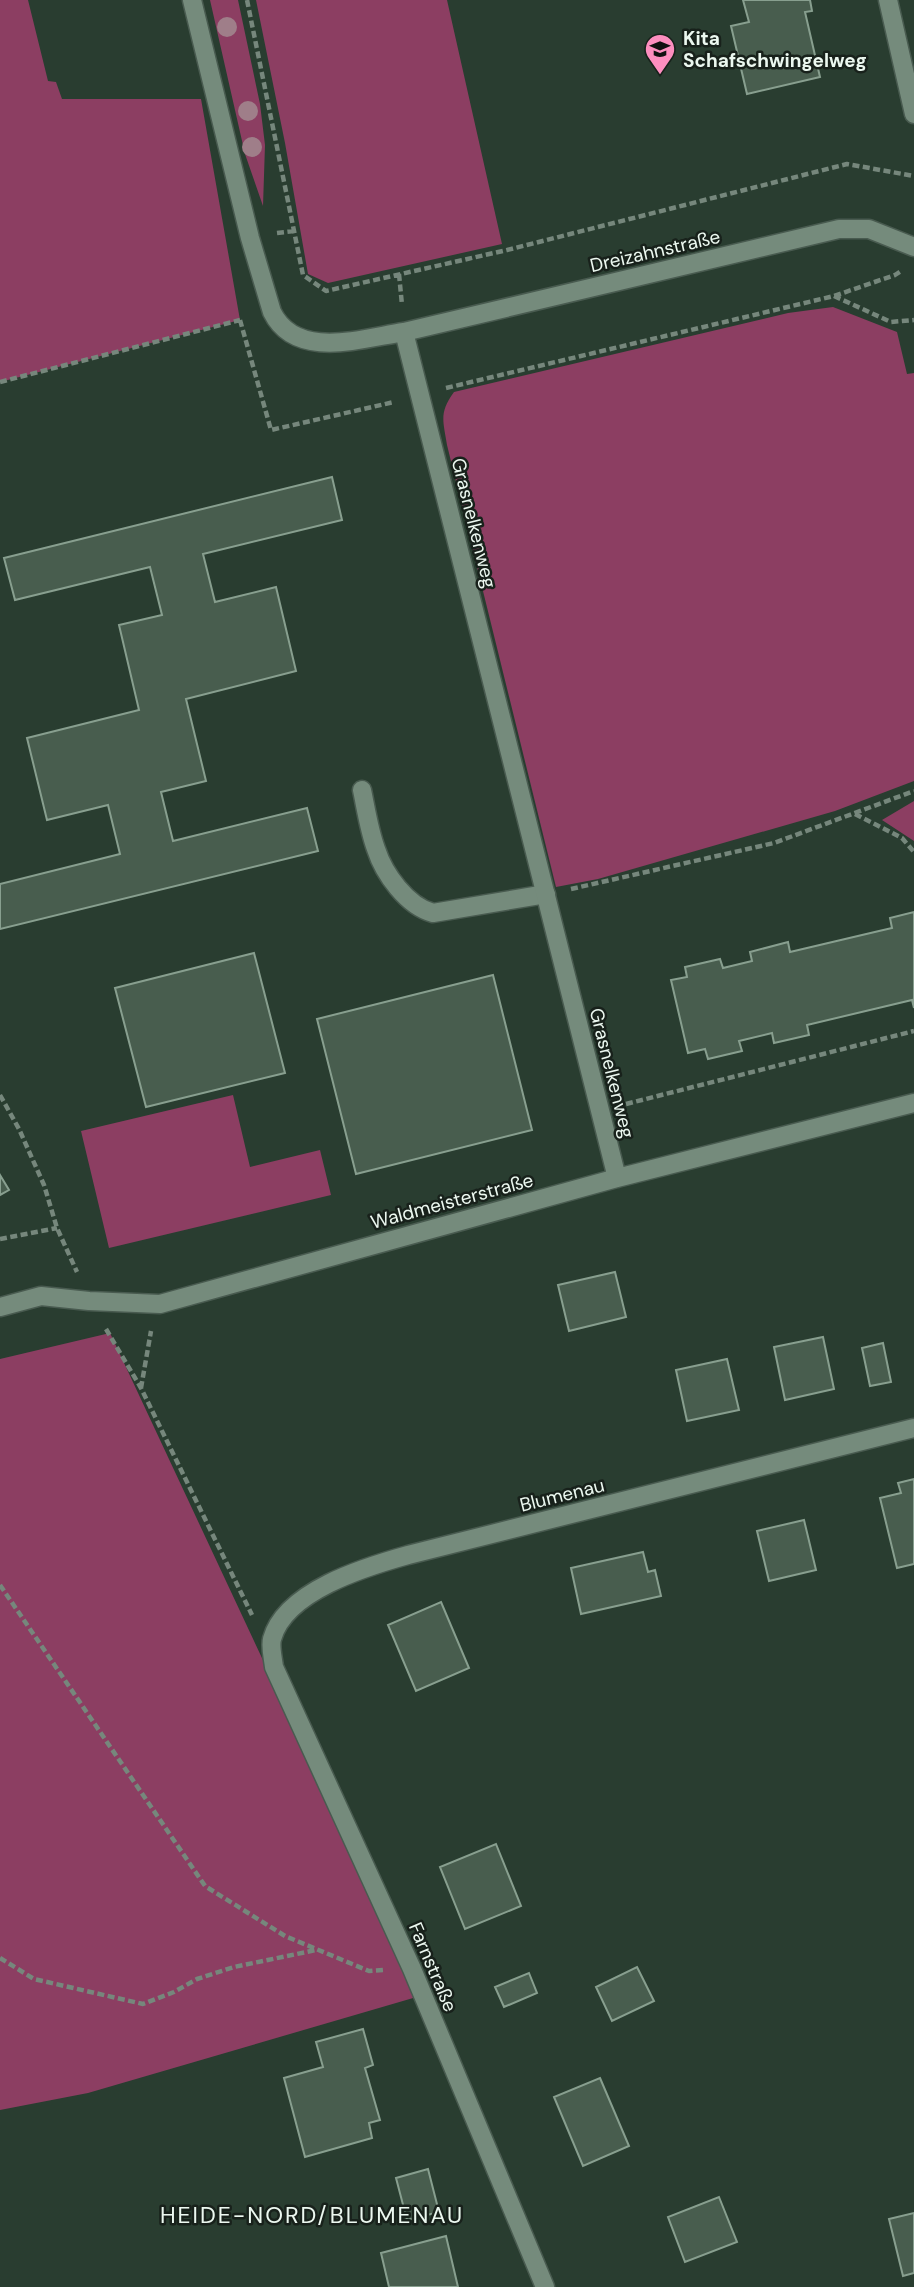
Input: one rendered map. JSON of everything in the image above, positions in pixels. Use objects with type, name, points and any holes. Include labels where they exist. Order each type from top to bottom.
[{"type":"street","points":[[192,0],[250,238],[276,320],[295,336],[320,343],[337,343],[404,331]]},
{"type":"street","points":[[888,0],[914,114]]},
{"type":"street","name":"Dreizahnstraße","points":[[404,331],[839,229],[869,229],[914,247]]},
{"type":"street","name":"Grasnelkenweg","points":[[404,331],[617,1178]]},
{"type":"street","points":[[362,790],[376,850],[396,885],[420,909],[433,913],[546,894]]},
{"type":"street","name":"Waldmeisterstraße","points":[[0,1307],[41,1296],[160,1304],[617,1178],[914,1103]]},
{"type":"street","name":"Blumenau","points":[[275,1667],[271,1642],[281,1618],[331,1581],[365,1567],[914,1428]]},
{"type":"street","name":"Farnstraße","points":[[275,1667],[412,1969],[545,2287]]},
{"type":"path","points":[[247,0],[303,275],[326,291],[507,250],[847,164],[914,176]]},
{"type":"path","points":[[240,320],[271,430],[834,296],[895,275],[905,268]]},
{"type":"path","points":[[834,296],[891,322],[914,320]]},
{"type":"path","points":[[0,382],[272,312]]},
{"type":"path","points":[[546,894],[774,843],[914,790]]},
{"type":"path","points":[[854,814],[902,838],[914,852]]},
{"type":"path","points":[[600,1111],[914,1031]]},
{"type":"path","points":[[0,1095],[19,1129],[44,1185],[57,1228],[89,1301],[141,1388],[255,1620]]},
{"type":"path","points":[[0,1240],[57,1228]]},
{"type":"path","points":[[141,1388],[150,1332],[160,1304]]},
{"type":"path","points":[[0,1585],[205,1886],[285,1936],[317,1950],[369,1970],[412,1969]]},
{"type":"path","points":[[0,1958],[34,1979],[144,2004],[197,1979],[234,1967],[317,1950]]},
{"type":"shaded area","points":[[0,0],[28,0],[48,81],[56,82],[62,99],[201,99],[240,320],[0,382]]},
{"type":"shaded area","points":[[210,0],[238,0],[260,104],[265,145],[263,206],[245,154]]},
{"type":"shaded area","points":[[256,0],[447,0],[502,244],[328,283],[308,274]]},
{"type":"shaded area","points":[[833,307],[897,332],[907,374],[914,373],[914,781],[835,811],[598,879],[556,887],[447,445],[444,423],[446,406],[454,392],[788,313]]},
{"type":"shaded area","points":[[914,801],[914,841],[882,820]]},
{"type":"shaded area","points":[[233,1095],[250,1167],[320,1150],[331,1195],[109,1248],[81,1131]]},
{"type":"shaded area","points":[[110,1333],[420,1996],[88,2093],[0,2110],[0,1359]]},
{"type":"building","points":[[743,0],[810,0],[812,11],[805,12],[820,77],[747,94],[731,26],[749,22]]},
{"type":"building","points":[[332,477],[342,520],[203,554],[215,602],[276,587],[296,671],[186,699],[206,781],[161,792],[173,841],[307,808],[318,851],[0,929],[0,884],[120,854],[108,805],[47,820],[27,738],[139,710],[119,625],[162,615],[150,567],[15,600],[4,558]]},
{"type":"building","points":[[914,912],[914,1008],[912,1000],[807,1025],[809,1035],[774,1043],[772,1033],[739,1041],[742,1051],[708,1059],[705,1049],[688,1053],[671,980],[687,977],[685,967],[720,959],[723,968],[752,961],[750,952],[788,942],[790,952],[892,928],[890,918]]},
{"type":"building","points":[[254,953],[285,1073],[146,1107],[115,988]]},
{"type":"building","points":[[493,975],[532,1130],[356,1174],[317,1019]]},
{"type":"building","points":[[0,1175],[9,1190],[0,1195]]},
{"type":"building","points":[[615,1272],[626,1317],[569,1331],[558,1285]]},
{"type":"building","points":[[823,1337],[834,1389],[785,1400],[774,1347]]},
{"type":"building","points":[[883,1343],[891,1382],[870,1386],[862,1348]]},
{"type":"building","points":[[727,1359],[739,1410],[687,1421],[676,1370]]},
{"type":"building","points":[[914,1479],[914,1564],[897,1568],[880,1498],[901,1493],[898,1483]]},
{"type":"building","points":[[804,1520],[816,1570],[769,1581],[757,1531]]},
{"type":"building","points":[[643,1552],[648,1572],[655,1570],[661,1596],[581,1614],[571,1568]]},
{"type":"building","points":[[441,1602],[469,1668],[416,1691],[388,1625]]},
{"type":"building","points":[[496,1844],[521,1906],[465,1929],[440,1867]]},
{"type":"building","points":[[637,1967],[654,2001],[612,2021],[596,1987]]},
{"type":"building","points":[[529,1973],[537,1993],[504,2007],[495,1987]]},
{"type":"building","points":[[363,2029],[373,2065],[365,2068],[380,2120],[369,2123],[372,2138],[305,2157],[284,2078],[323,2067],[316,2042]]},
{"type":"building","points":[[600,2078],[629,2146],[583,2166],[554,2097]]},
{"type":"building","points":[[428,2169],[439,2212],[407,2220],[396,2178]]},
{"type":"building","points":[[719,2197],[737,2242],[685,2262],[668,2217]]},
{"type":"building","points":[[914,2213],[914,2273],[903,2276],[889,2219]]},
{"type":"building","points":[[446,2236],[458,2287],[389,2287],[381,2253]]},
{"type":"place","name":"Kita Schafschwingelweg","points":[[660,76]]},
{"type":"district","name":"HEIDE-NORD/BLUMENAU","points":[[312,2215]]}]
